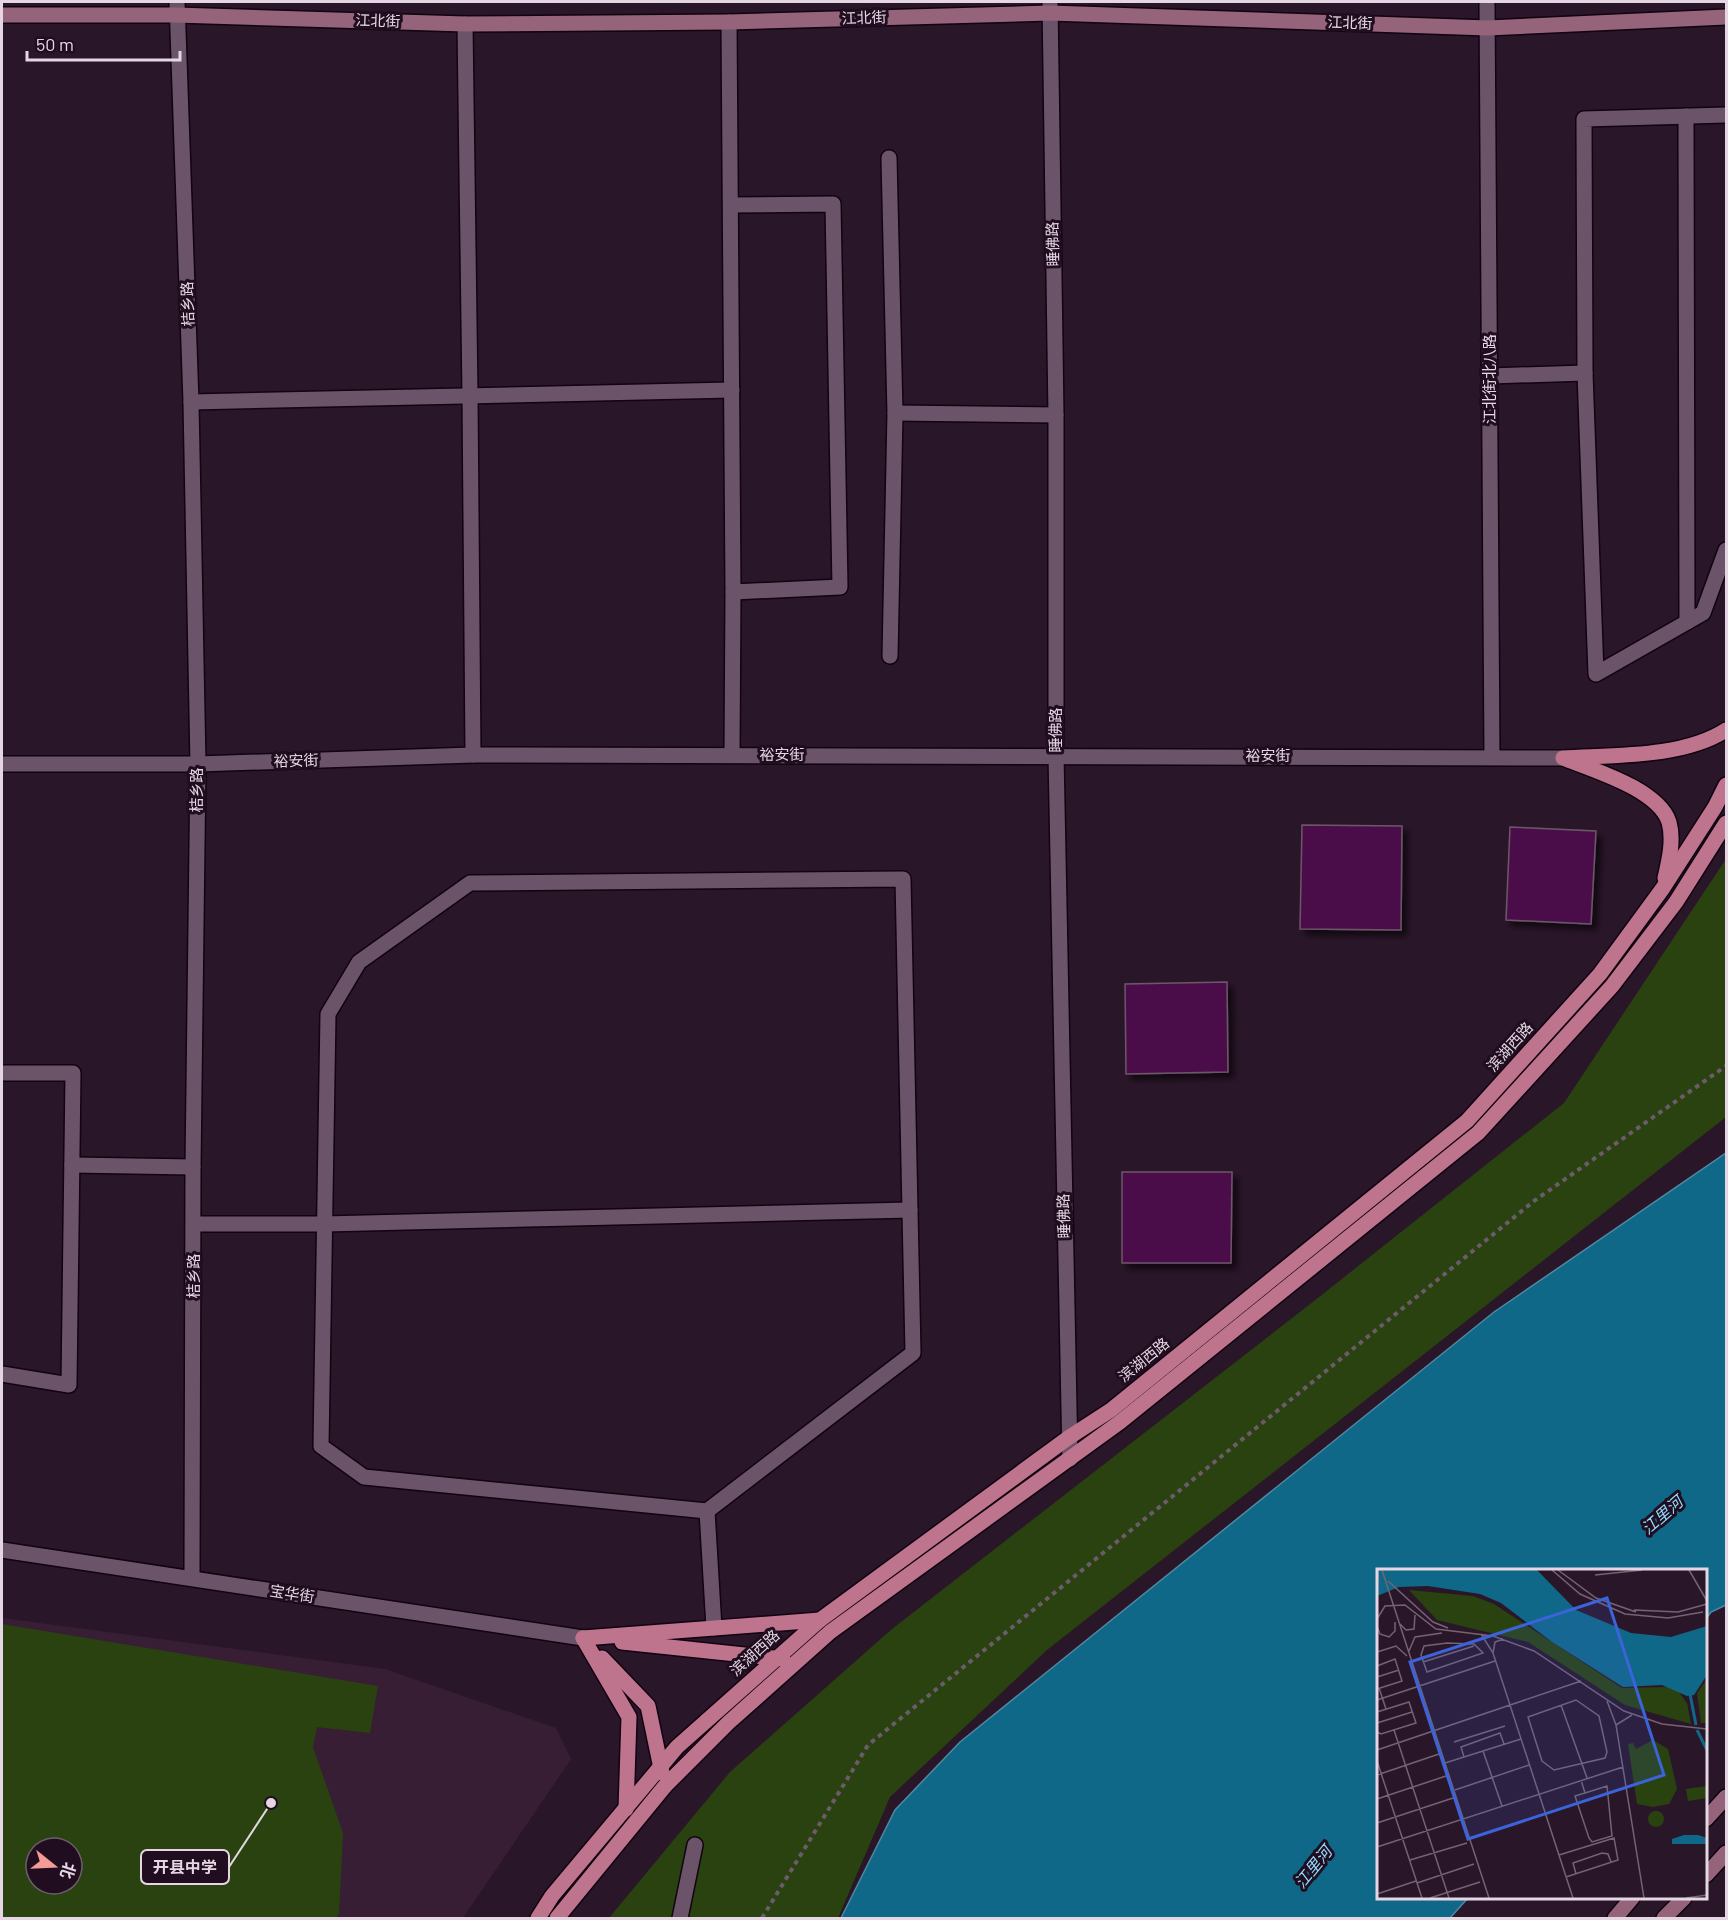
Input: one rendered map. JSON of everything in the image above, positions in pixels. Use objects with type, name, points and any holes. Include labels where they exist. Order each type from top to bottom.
[{"type":"main road","name":"江北街","points":[[2,15],[177,8],[465,24],[729,22],[1050,7],[1488,28],[1726,17]]},
{"type":"main road","points":[[1563,758],[1647,753],[1680,747],[1717,736],[1726,730]]},
{"type":"main road","points":[[1563,758],[1636,788],[1656,803],[1669,822],[1671,852],[1663,888]]},
{"type":"main road","name":"滨湖西路","points":[[538,1918],[552,1896],[677,1747],[820,1620],[1068,1438],[1111,1410],[1467,1121],[1600,974],[1663,888],[1715,807],[1726,785]]},
{"type":"main road","points":[[557,1918],[665,1786],[728,1723],[830,1632],[1120,1422],[1478,1133],[1612,986],[1676,902],[1726,823]]},
{"type":"main road","points":[[583,1638],[820,1620]]},
{"type":"main road","points":[[583,1638],[798,1660]]},
{"type":"main road","points":[[583,1638],[648,1706],[665,1786]]},
{"type":"main road","points":[[583,1638],[629,1717],[626,1809]]},
{"type":"main road","points":[[1707,1818],[1726,1797]]},
{"type":"main road","points":[[1707,1874],[1726,1853]]},
{"type":"main road","points":[[1615,1918],[1631,1899]]},
{"type":"main road","points":[[1664,1918],[1683,1899]]},
{"type":"street","name":"江北街北八路","points":[[1487,2],[1492,757]]},
{"type":"street","name":"睡佛路","points":[[1050,7],[1056,415],[1056,755],[1070,1458]]},
{"type":"street","name":"桔乡路","points":[[177,8],[191,402],[198,764],[192,1578]]},
{"type":"street","points":[[729,22],[734,592],[732,755]]},
{"type":"street","points":[[465,24],[473,755]]},
{"type":"street","points":[[1726,115],[1584,119],[1585,373],[1596,674],[1703,613],[1726,550]]},
{"type":"street","points":[[1686,116],[1687,622]]},
{"type":"street","points":[[889,158],[895,413],[890,656]]},
{"type":"street","points":[[731,205],[833,204],[840,587],[734,592]]},
{"type":"street","points":[[1490,376],[1585,373]]},
{"type":"street","points":[[191,402],[732,390]]},
{"type":"street","points":[[895,413],[1056,415]]},
{"type":"street","name":"裕安街","points":[[2,764],[198,764],[473,755],[1563,758]]},
{"type":"street","points":[[903,879],[913,1353],[706,1511],[363,1477],[321,1446],[324,1224],[328,1014],[359,962],[470,883],[903,879]]},
{"type":"street","points":[[2,1073],[73,1073],[69,1385],[2,1374]]},
{"type":"street","points":[[72,1165],[194,1167]]},
{"type":"street","points":[[194,1224],[324,1224],[910,1210]]},
{"type":"street","points":[[706,1511],[714,1628]]},
{"type":"street","name":"宝华街","points":[[2,1550],[583,1638]]},
{"type":"street","points":[[680,1918],[695,1845]]},
{"type":"path","points":[[762,1918],[868,1745],[1534,1201],[1726,1066]]},
{"type":"shaded area","points":[[2,1618],[385,1669],[556,1728],[571,1759],[463,1918],[2,1918]]},
{"type":"green space","points":[[1726,859],[1726,1117],[1047,1650],[890,1797],[838,1918],[609,1918],[730,1772],[892,1629],[1314,1301],[1564,1103]]},
{"type":"green space","points":[[2,1624],[378,1686],[370,1733],[317,1727],[313,1747],[343,1833],[339,1914],[336,1918],[2,1918]]},
{"type":"water","name":"江里河","points":[[1726,1153],[1726,1605],[1711,1612],[1707,1618],[1707,1569],[1377,1569],[1377,1899],[1467,1899],[1450,1918],[841,1918],[895,1810],[960,1742],[1494,1312]]},
{"type":"building","points":[[1302,825],[1402,826],[1401,930],[1300,929]]},
{"type":"building","points":[[1510,827],[1596,831],[1591,924],[1506,920]]},
{"type":"building","points":[[1227,982],[1228,1072],[1126,1074],[1125,984]]},
{"type":"building","points":[[1122,1172],[1232,1172],[1231,1263],[1122,1263]]},
{"type":"place","name":"开县中学","points":[[271,1803]]}]
